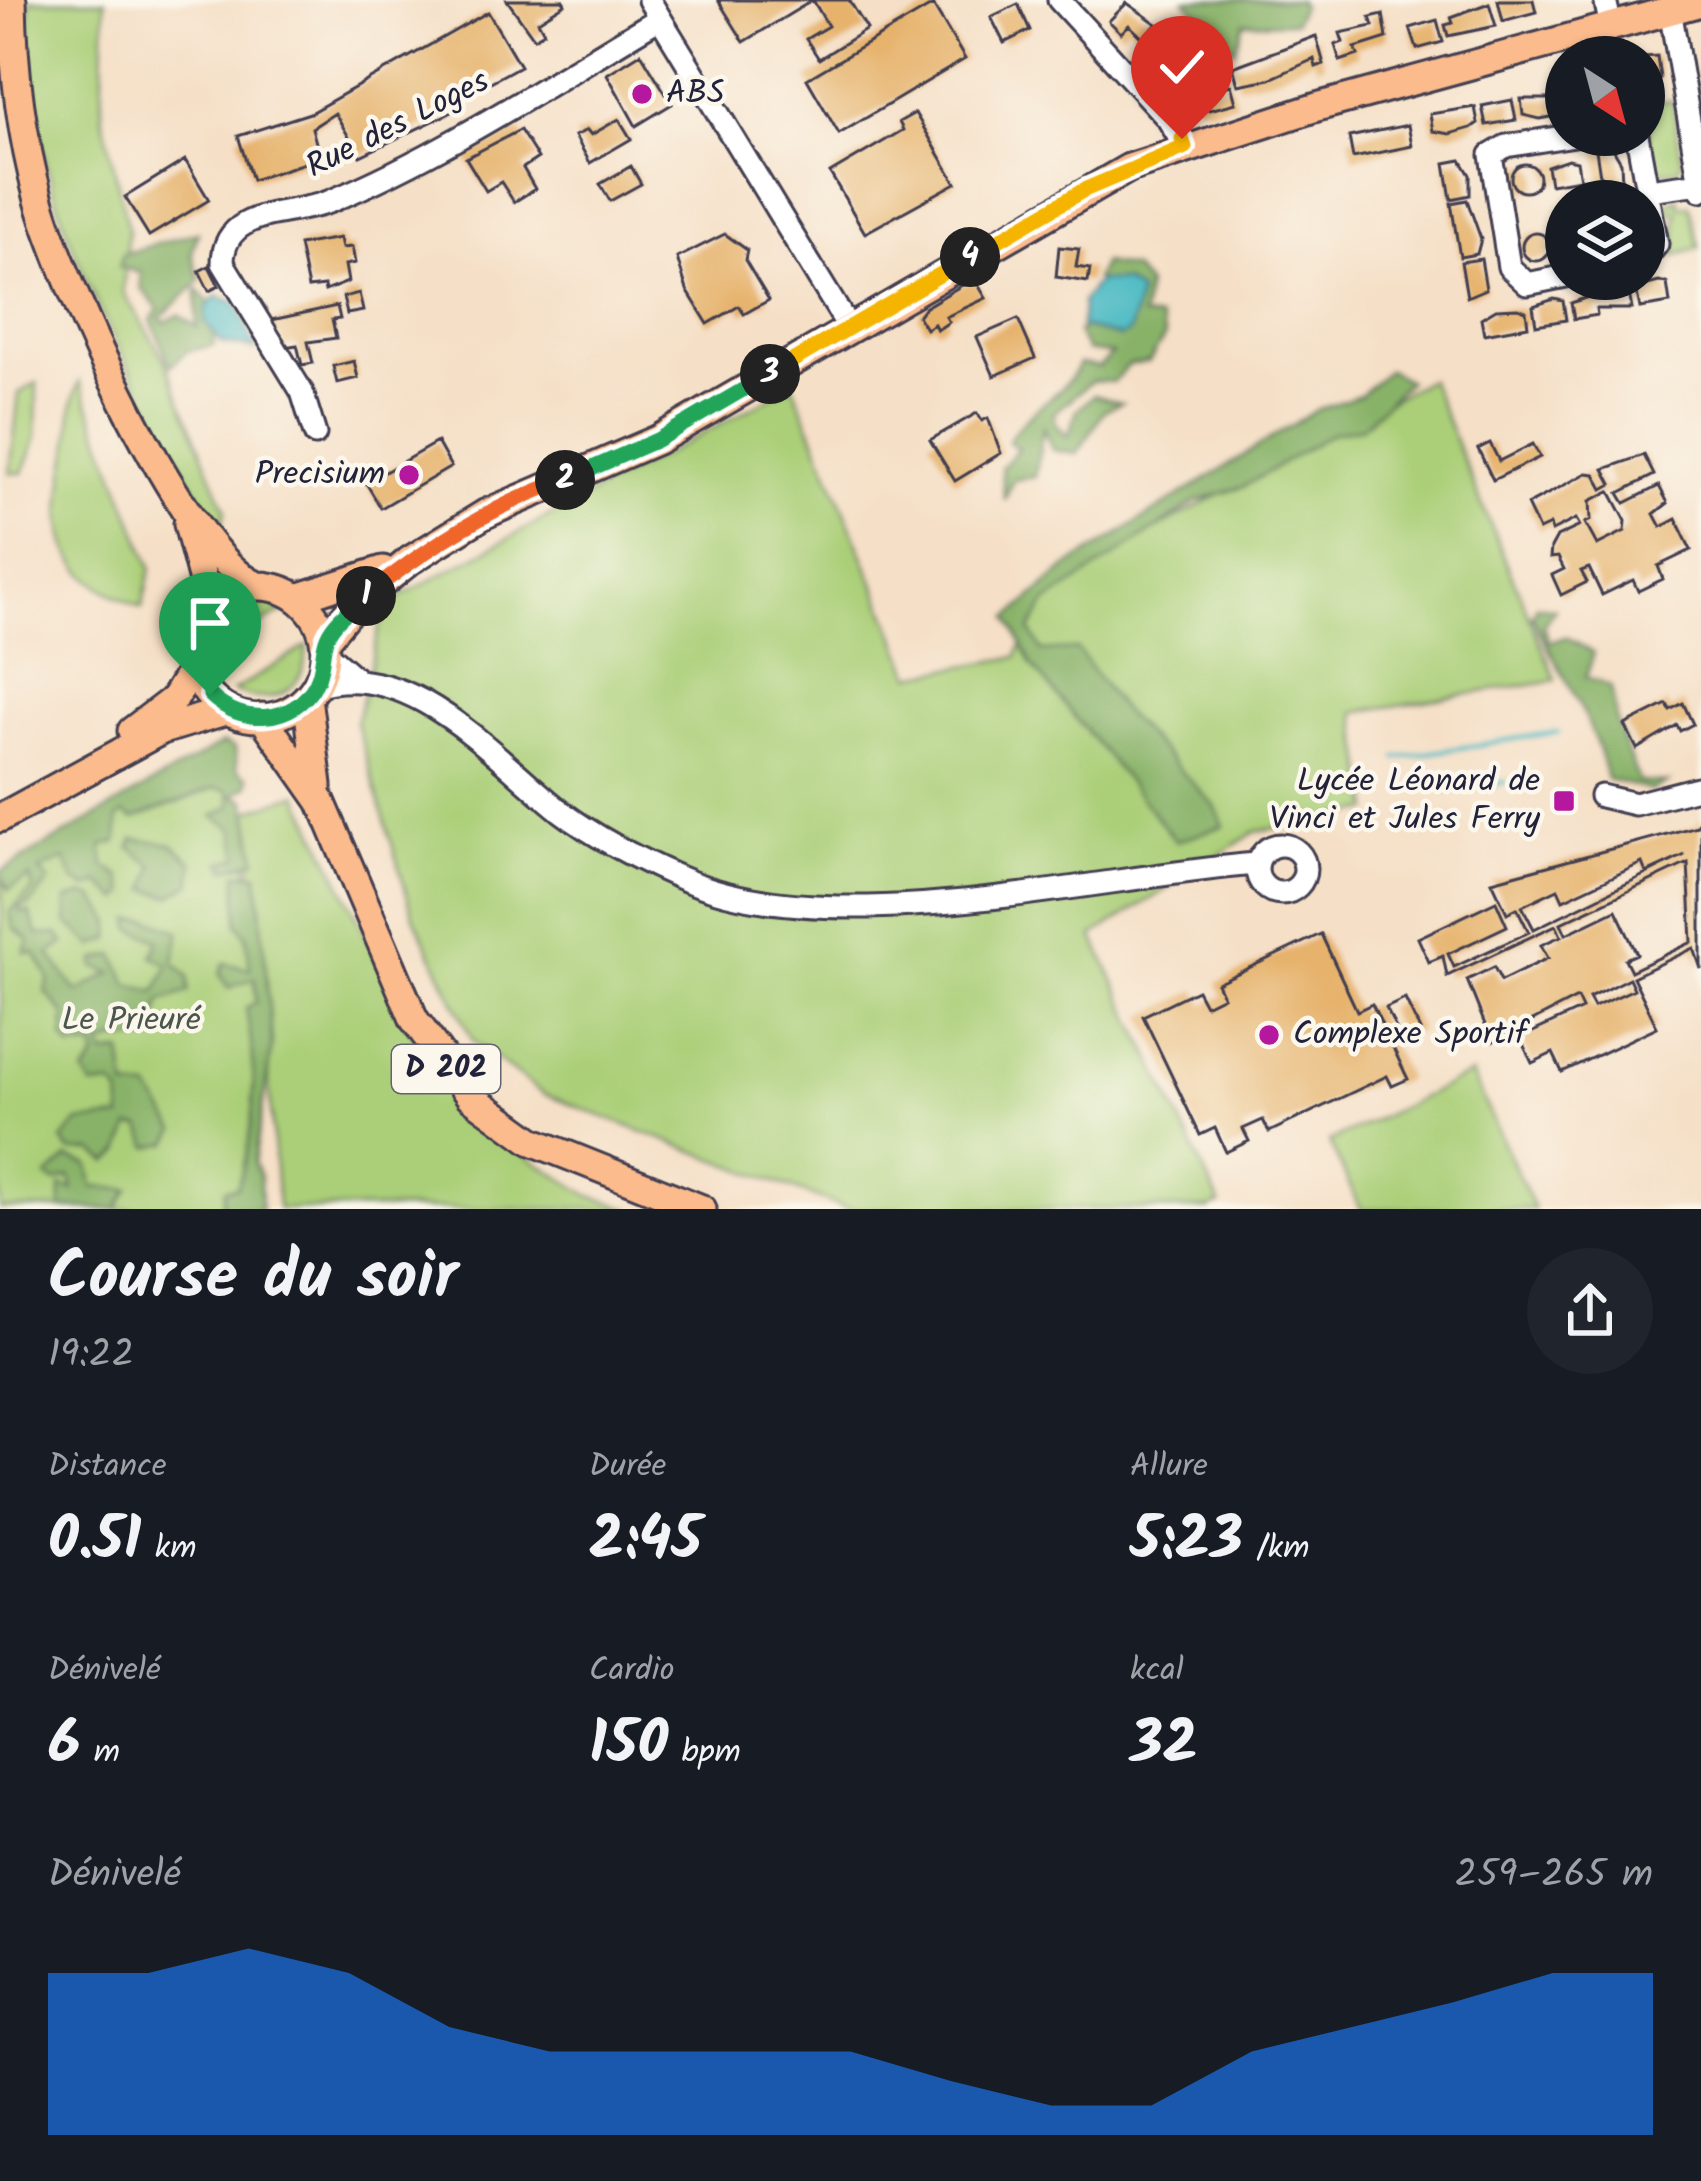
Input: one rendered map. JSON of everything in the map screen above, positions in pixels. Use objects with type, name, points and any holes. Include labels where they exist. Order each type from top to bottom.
[{"type":"main road","points":[[12,0],[20,114],[46,223],[81,311],[184,509],[222,560],[258,586],[297,598],[315,617],[325,647]]},
{"type":"main road","points":[[0,818],[174,724],[228,710],[262,717],[282,713],[311,692],[325,647],[349,611],[409,561],[498,508],[657,440],[1084,190],[1180,149],[1608,13],[1701,2]]},
{"type":"main road","points":[[184,509],[210,608]]},
{"type":"main road","points":[[297,598],[409,561]]},
{"type":"main road","points":[[228,710],[210,695],[195,665],[196,632],[210,608],[227,594],[258,586]]},
{"type":"main road","points":[[81,771],[174,699],[195,665]]},
{"type":"main road","name":"D 202","points":[[311,692],[321,801]]},
{"type":"main road","name":"D 202","points":[[262,717],[321,801],[414,1019],[441,1063],[470,1096],[532,1141],[702,1209]]},
{"type":"street","points":[[1059,0],[1168,119],[1180,149]]},
{"type":"street","points":[[654,9],[849,328]]},
{"type":"street","name":"Rue des Loges","points":[[315,434],[302,392],[223,263],[230,234],[243,223],[326,204],[458,137],[654,9]]},
{"type":"street","points":[[1665,189],[1700,186],[1670,9]]},
{"type":"street","points":[[1545,140],[1506,146],[1491,155],[1509,267],[1527,284],[1545,280]]},
{"type":"street","points":[[325,647],[355,678],[395,690],[463,727],[565,815],[681,878],[776,904],[892,906],[1256,865]]},
{"type":"street","points":[[311,692],[355,678]]},
{"type":"street","points":[[1610,799],[1635,804],[1701,787]]},
{"type":"green space","points":[[30,0],[105,0],[102,114],[128,229],[123,292],[164,359],[226,510],[219,531],[116,342],[60,212],[42,144],[31,74]]},
{"type":"green space","points":[[1185,0],[1299,0],[1301,6],[1294,22],[1244,23],[1235,50]]},
{"type":"green space","points":[[1672,100],[1682,160],[1678,169],[1654,173],[1652,156],[1665,156],[1665,101]]},
{"type":"green space","points":[[1678,198],[1680,206],[1690,205],[1699,248],[1675,256],[1677,211],[1665,213],[1665,205]]},
{"type":"green space","points":[[198,232],[192,253],[200,281],[160,318],[164,322],[179,315],[197,327],[197,289],[215,308],[214,346],[187,351],[171,366],[151,320],[159,310],[141,288],[141,273],[119,267],[123,254]]},
{"type":"green space","points":[[1103,263],[1133,269],[1147,286],[1142,317],[1160,319],[1165,336],[1149,362],[1129,365],[1113,382],[1092,381],[1054,413],[1056,424],[1068,436],[1077,410],[1094,395],[1121,403],[1105,410],[1077,454],[1052,450],[1043,428],[1035,477],[1013,480],[1005,500],[1001,468],[1018,448],[1008,442],[1015,430],[1064,386],[1079,364],[1099,367],[1112,354],[1087,351],[1077,332],[1094,320],[1105,292],[1095,279]]},
{"type":"green space","points":[[1388,370],[1408,381],[1362,427],[1332,433],[1243,487],[1197,501],[1046,603],[1030,630],[1042,651],[1077,649],[1121,709],[1215,806],[1224,826],[1176,841],[1032,665],[1009,618],[1067,567],[1314,411],[1360,395]]},
{"type":"green space","points":[[1429,379],[1556,680],[1355,712],[1371,810],[1255,832],[1093,936],[1220,1204],[1209,1209],[847,1209],[543,1094],[473,1041],[413,915],[356,723],[385,605],[793,385],[912,675],[1017,657],[1039,594]]},
{"type":"green space","points":[[80,382],[151,568],[142,608],[94,582],[68,550],[61,509]]},
{"type":"green space","points":[[37,383],[36,440],[23,473],[10,473],[19,393]]},
{"type":"green space","points":[[250,603],[270,603],[284,611],[210,654],[221,619]]},
{"type":"green space","points":[[1537,606],[1555,609],[1543,625],[1550,642],[1566,637],[1594,653],[1586,677],[1611,687],[1618,728],[1639,782],[1667,783],[1652,791],[1607,779],[1584,716],[1532,615]]},
{"type":"green space","points":[[307,646],[300,675],[284,692],[261,698],[233,691]]},
{"type":"green space","points":[[223,743],[235,748],[237,770],[249,777],[248,786],[233,795],[246,800],[257,860],[226,869],[222,862],[239,857],[234,829],[214,816],[232,805],[228,790],[215,788],[133,819],[124,813],[118,818],[117,842],[102,846],[105,866],[121,877],[126,894],[119,900],[100,883],[87,888],[74,881],[65,859],[40,871],[49,881],[31,904],[19,908],[21,913],[29,912],[38,935],[58,934],[64,943],[49,954],[77,992],[112,973],[95,967],[95,960],[115,955],[128,984],[156,992],[169,965],[153,956],[159,940],[132,929],[131,920],[149,919],[180,931],[174,962],[188,976],[189,992],[161,1001],[154,1040],[117,1040],[102,1046],[105,1055],[122,1052],[127,1089],[150,1090],[176,1130],[169,1143],[149,1147],[142,1128],[130,1127],[121,1152],[108,1162],[93,1151],[70,1151],[62,1140],[79,1122],[122,1118],[120,1094],[112,1085],[93,1087],[84,1074],[96,1057],[94,1047],[71,1048],[63,1039],[65,1015],[46,992],[49,978],[35,953],[25,953],[29,940],[13,928],[10,912],[33,889],[30,877],[8,890],[0,872]]},
{"type":"green space","name":"Le Prieuré","points":[[218,759],[239,798],[256,940],[248,811],[298,794],[433,1074],[506,1143],[590,1196],[631,1209],[278,1209],[266,1046],[245,1209],[0,1209],[2,877]]},
{"type":"green space","points":[[134,839],[172,844],[193,862],[192,883],[170,896],[147,889],[154,866],[130,848]]},
{"type":"green space","points":[[237,873],[258,874],[272,1044],[254,1163],[260,1177],[261,1209],[222,1209],[225,1189],[237,1187],[244,1165],[253,1098],[246,1008],[256,1002],[255,978],[228,988],[220,974],[224,963],[250,969],[246,935],[238,924]]},
{"type":"green space","points":[[93,897],[112,922],[111,939],[93,946],[67,922],[67,900]]},
{"type":"green space","points":[[1471,1074],[1534,1209],[1361,1209],[1329,1142]]},
{"type":"green space","points":[[68,1158],[89,1165],[93,1187],[129,1189],[117,1209],[61,1208],[61,1186],[73,1190],[70,1177],[55,1182],[47,1177]]},
{"type":"water","points":[[1098,281],[1124,282],[1139,293],[1130,332],[1120,337],[1081,327],[1082,301]]},
{"type":"water","points":[[217,296],[237,303],[255,349],[222,343],[205,322],[206,308]]},
{"type":"building","points":[[507,0],[563,0],[565,4],[538,21],[544,32],[534,38]]},
{"type":"building","points":[[718,0],[813,0],[744,42]]},
{"type":"building","points":[[813,0],[849,0],[867,29],[819,59],[806,39],[828,26]]},
{"type":"building","points":[[1498,0],[1533,0],[1536,12],[1503,21]]},
{"type":"building","points":[[1127,3],[1157,24],[1143,38],[1129,25],[1121,33],[1109,21]]},
{"type":"building","points":[[1489,3],[1496,26],[1448,36],[1445,25],[1453,23],[1451,17]]},
{"type":"building","points":[[1018,4],[1030,30],[1004,43],[991,17]]},
{"type":"building","points":[[933,5],[965,59],[839,134],[807,79]]},
{"type":"building","points":[[488,12],[520,66],[452,103],[456,110],[360,156],[335,113],[312,128],[320,158],[252,180],[238,136],[310,113]]},
{"type":"building","points":[[1383,14],[1387,38],[1355,48],[1358,55],[1340,61],[1335,45],[1343,42],[1340,33],[1373,26],[1370,17]]},
{"type":"building","points":[[1437,20],[1443,42],[1417,49],[1410,28]]},
{"type":"building","points":[[1316,36],[1324,64],[1316,67],[1314,59],[1270,79],[1238,85],[1233,67]]},
{"type":"building","points":[[1168,37],[1176,46],[1182,41],[1210,70],[1199,83],[1212,90],[1231,85],[1236,103],[1210,110],[1189,101],[1196,88],[1170,61],[1159,71],[1146,59]]},
{"type":"building","name":"ABS","points":[[641,53],[672,104],[636,126],[607,74]]},
{"type":"building","points":[[1521,99],[1545,99],[1545,118],[1523,115]]},
{"type":"building","points":[[1512,100],[1516,120],[1486,125],[1482,106]]},
{"type":"building","points":[[1475,107],[1478,123],[1471,128],[1450,134],[1433,131],[1430,114]]},
{"type":"building","points":[[915,113],[956,183],[865,233],[830,173],[903,130],[899,122]]},
{"type":"building","points":[[619,119],[631,139],[590,163],[575,136],[587,130],[591,135]]},
{"type":"building","points":[[1408,125],[1412,146],[1353,158],[1349,137]]},
{"type":"building","points":[[520,130],[538,158],[523,168],[535,189],[514,202],[501,182],[486,191],[466,158]]},
{"type":"building","points":[[1597,156],[1617,156],[1622,180],[1601,180]]},
{"type":"building","points":[[185,160],[209,200],[149,236],[125,197]]},
{"type":"building","points":[[1461,160],[1470,175],[1470,195],[1451,199],[1445,163]]},
{"type":"building","points":[[1577,161],[1580,179],[1549,180],[1547,166]]},
{"type":"building","points":[[1525,164],[1535,168],[1539,178],[1535,188],[1525,192],[1515,188],[1511,178],[1515,168]]},
{"type":"building","points":[[631,166],[641,184],[610,201],[600,184]]},
{"type":"building","points":[[1467,200],[1481,239],[1477,254],[1460,257],[1451,203]]},
{"type":"building","points":[[725,234],[747,250],[745,260],[769,300],[744,314],[739,306],[708,324],[687,290],[677,258]]},
{"type":"building","points":[[1531,234],[1541,234],[1545,258],[1531,260],[1523,252],[1523,242]]},
{"type":"building","points":[[340,238],[342,248],[352,247],[355,263],[345,265],[348,282],[325,291],[324,286],[308,288],[299,245]]},
{"type":"building","points":[[1059,247],[1079,249],[1076,267],[1090,269],[1088,282],[1056,277]]},
{"type":"building","points":[[1481,259],[1486,289],[1467,297],[1461,262]]},
{"type":"building","points":[[209,266],[219,286],[209,291],[199,271]]},
{"type":"building","points":[[974,278],[986,298],[946,317],[949,322],[937,330],[934,324],[926,329],[918,316],[924,308]]},
{"type":"building","points":[[1667,283],[1670,303],[1640,308],[1638,300],[1665,300]]},
{"type":"building","points":[[359,293],[363,311],[347,314],[343,297]]},
{"type":"building","points":[[1630,300],[1632,309],[1596,309],[1597,315],[1574,319],[1571,303]]},
{"type":"building","points":[[1563,301],[1566,320],[1536,325],[1533,306]]},
{"type":"building","points":[[337,306],[340,319],[332,320],[336,338],[308,342],[313,363],[302,365],[297,345],[284,347],[281,336],[270,338],[267,321]]},
{"type":"building","points":[[1496,309],[1526,311],[1528,326],[1484,334],[1481,318]]},
{"type":"building","points":[[1018,319],[1035,358],[994,376],[977,337]]},
{"type":"building","points":[[354,361],[358,378],[337,383],[333,366]]},
{"type":"building","points":[[977,413],[982,421],[988,418],[1001,453],[955,481],[930,440]]},
{"type":"building","name":"Precisium","points":[[437,442],[451,467],[381,508],[366,483]]},
{"type":"building","points":[[1490,443],[1499,461],[1533,444],[1540,457],[1493,480],[1478,449]]},
{"type":"building","points":[[1644,455],[1654,475],[1619,493],[1625,503],[1659,486],[1668,503],[1654,514],[1661,527],[1676,519],[1691,550],[1658,566],[1663,579],[1638,591],[1633,580],[1602,595],[1589,568],[1581,571],[1587,582],[1561,595],[1552,575],[1564,569],[1558,557],[1550,558],[1551,548],[1557,537],[1580,526],[1576,519],[1552,531],[1550,525],[1539,530],[1527,505],[1587,473],[1595,474],[1603,489],[1612,484],[1604,469]],"holes":[[[1610,491],[1626,521],[1625,531],[1597,545],[1585,523],[1591,520],[1590,501]]]},
{"type":"building","points":[[1683,703],[1693,724],[1680,731],[1677,725],[1637,749],[1625,725],[1667,704],[1670,710]]},
{"type":"building","points":[[1701,816],[1701,969],[1694,948],[1633,977],[1657,1027],[1562,1072],[1553,1053],[1532,1063],[1520,1038],[1582,1009],[1577,998],[1492,1042],[1467,980],[1494,967],[1501,981],[1548,958],[1541,945],[1561,936],[1556,925],[1447,976],[1443,956],[1429,962],[1418,938],[1496,901],[1507,926],[1448,954],[1454,967],[1529,932],[1517,908],[1507,913],[1492,881],[1697,826]],"holes":[[[1685,855],[1534,929],[1522,906],[1558,889],[1563,900],[1642,863],[1646,873]],[[1688,863],[1692,942],[1631,971],[1625,959],[1637,954],[1616,910],[1566,934],[1561,923]],[[1629,978],[1634,989],[1594,1007],[1589,998]]]},
{"type":"building","name":"Complexe Sportif","points":[[1321,934],[1357,1011],[1372,1004],[1408,1079],[1392,1086],[1387,1076],[1269,1132],[1263,1120],[1243,1129],[1249,1141],[1226,1152],[1215,1128],[1200,1135],[1143,1016],[1197,990],[1205,1005],[1223,996],[1217,983]]},
{"type":"building","points":[[1405,999],[1420,1030],[1401,1039],[1386,1008]]},
{"type":"waterway","points":[[1397,758],[1558,732]]},
{"type":"waterway","points":[[1447,791],[1505,782]]},
{"type":"place","name":"ABS","points":[[642,94]]},
{"type":"place","name":"Precisium","points":[[409,475]]},
{"type":"place","name":"Lycée Léonard de Vinci et Jules Ferry","points":[[1564,801]]},
{"type":"place","name":"Complexe Sportif","points":[[1269,1035]]},
{"type":"route","points":[[210,695],[218,704],[245,716],[291,709],[315,686],[324,661],[324,641],[334,626],[409,561],[485,514],[657,440],[1084,190],[1185,147],[1182,139]]}]
